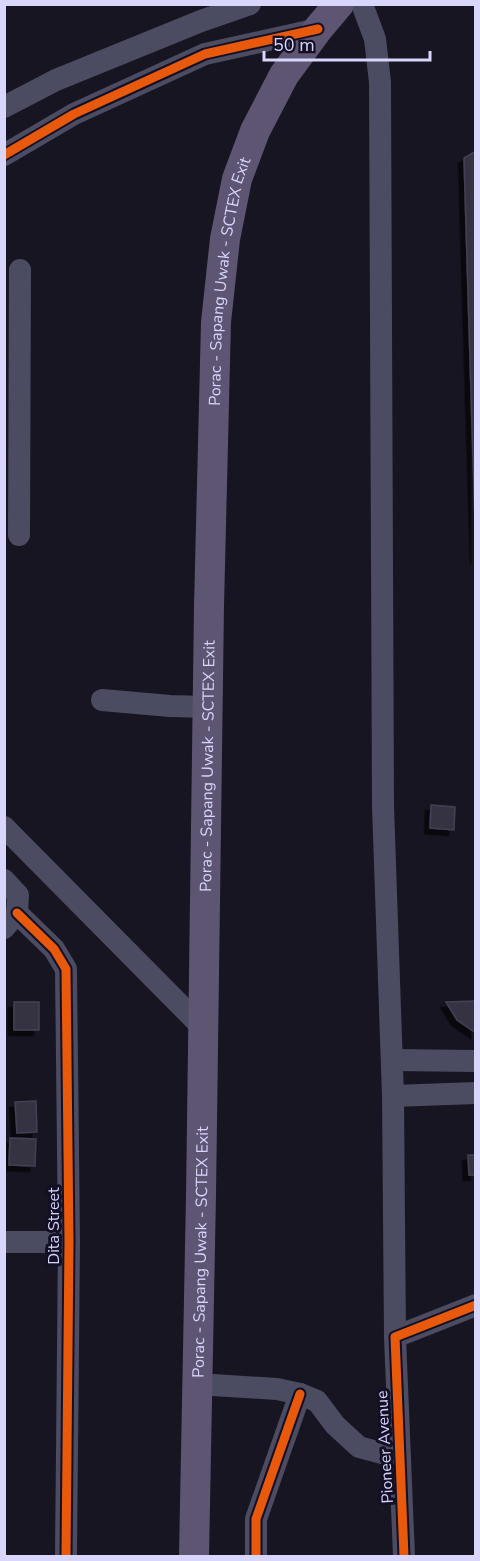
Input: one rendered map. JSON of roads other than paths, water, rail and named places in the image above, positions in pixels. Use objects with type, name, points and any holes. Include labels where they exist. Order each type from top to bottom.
[{"type":"main road","name":"Porac - Sapang Uwak - SCTEX Exit","points":[[194,1557],[207,707],[216,322],[225,239],[237,179],[255,130],[284,75],[339,4]]},
{"type":"street","points":[[4,107],[198,13],[250,4]]},
{"type":"street","name":"Pioneer Avenue","points":[[362,4],[375,39],[380,82],[383,806],[393,1096],[394,1337],[404,1557]]},
{"type":"street","points":[[198,13],[205,54]]},
{"type":"street","points":[[4,155],[74,114],[205,54],[318,29]]},
{"type":"street","points":[[19,535],[12,386],[20,270]]},
{"type":"street","points":[[102,700],[207,707]]},
{"type":"street","points":[[4,827],[203,1028]]},
{"type":"street","points":[[4,880],[18,895],[11,920]]},
{"type":"street","name":"Dita Street","points":[[11,920],[54,949],[66,969],[69,1242],[66,1557]]},
{"type":"street","points":[[392,1060],[476,1061]]},
{"type":"street","points":[[393,1096],[476,1093]]},
{"type":"street","points":[[4,1242],[69,1242]]},
{"type":"street","points":[[394,1337],[476,1305]]},
{"type":"street","points":[[197,1384],[277,1389],[300,1394],[317,1401],[335,1425],[359,1448],[400,1458]]},
{"type":"street","points":[[256,1557],[256,1519],[300,1394]]}]
